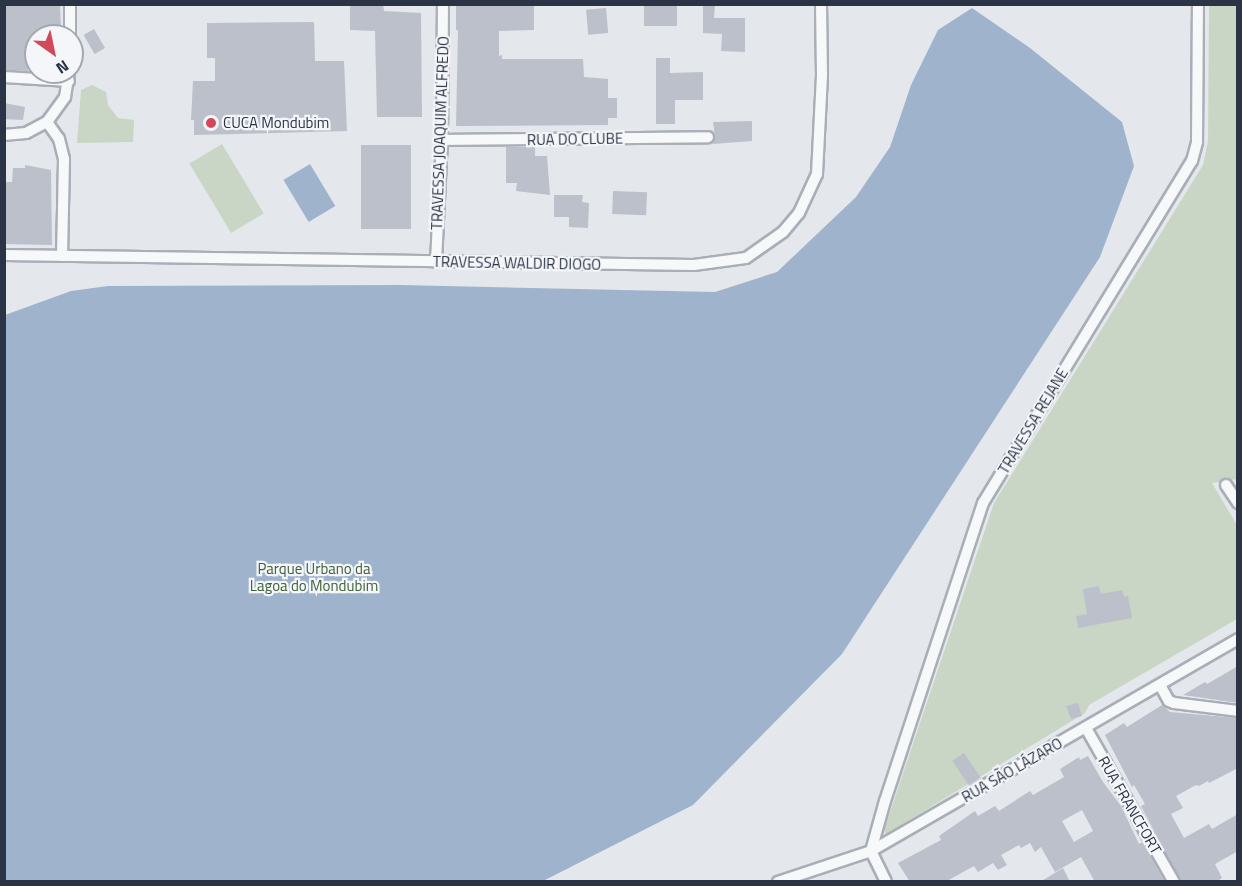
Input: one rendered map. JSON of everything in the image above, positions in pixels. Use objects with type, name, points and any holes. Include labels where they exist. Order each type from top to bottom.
[{"type":"street","points":[[70,4],[70,24]]},
{"type":"street","name":"TRAVESSA JOAQUIM ALFREDO","points":[[436,262],[442,140],[443,4]]},
{"type":"street","name":"TRAVESSA WALDIR DIOGO","points":[[4,255],[694,265],[746,258],[783,231],[799,213],[817,174],[822,75],[821,4]]},
{"type":"street","name":"TRAVESSA REJANE","points":[[871,851],[885,801],[983,503],[1192,161],[1197,142],[1198,4]]},
{"type":"street","points":[[4,77],[24,77]]},
{"type":"street","points":[[4,135],[26,132],[47,122],[61,106],[67,84]]},
{"type":"street","points":[[47,122],[59,140],[64,159],[62,256]]},
{"type":"street","name":"RUA DO CLUBE","points":[[442,140],[708,137]]},
{"type":"street","points":[[1226,485],[1238,503]]},
{"type":"street","name":"RUA SÃO LÁZARO","points":[[778,882],[871,851],[1238,639]]},
{"type":"street","points":[[1160,685],[1169,700],[1174,703],[1238,711]]},
{"type":"street","name":"RUA FRANCFORT","points":[[1086,728],[1174,882]]},
{"type":"street","points":[[871,851],[886,882]]},
{"type":"green space","points":[[1209,5],[1237,5],[1237,479],[1212,483],[1237,525],[1237,619],[1089,705],[1085,713],[886,834],[884,830],[994,503],[1203,165],[1208,141]]},
{"type":"green space","points":[[92,85],[106,92],[108,105],[118,118],[134,120],[133,142],[77,143],[81,90]]},
{"type":"green space","points":[[222,144],[264,213],[231,233],[189,164]]},
{"type":"water","name":"Parque Urbano da Lagoa do Mondubim","points":[[972,8],[1030,48],[1122,122],[1134,166],[1100,257],[842,654],[693,805],[543,881],[5,881],[5,315],[71,291],[108,286],[401,285],[715,292],[777,272],[856,197],[890,147],[911,85],[938,30]]},
{"type":"water","points":[[310,164],[335,206],[309,222],[283,180]]},
{"type":"building","points":[[4,4],[60,4],[61,24],[24,24],[24,71],[4,70]]},
{"type":"building","points":[[350,4],[383,4],[384,11],[421,13],[422,117],[377,117],[375,31],[350,30]]},
{"type":"building","points":[[456,4],[534,4],[534,30],[499,31],[499,56],[502,55],[502,59],[583,59],[584,77],[608,79],[608,98],[617,98],[617,118],[608,118],[608,125],[456,126],[458,30],[456,30]]},
{"type":"building","points":[[644,4],[677,4],[677,26],[644,26]]},
{"type":"building","points":[[703,4],[715,4],[714,18],[745,18],[745,52],[721,51],[722,34],[703,33]]},
{"type":"building","points":[[606,8],[608,33],[588,35],[586,10]]},
{"type":"building","points":[[314,22],[315,61],[344,61],[347,131],[194,135],[194,120],[191,120],[193,81],[215,81],[215,58],[207,58],[207,23]]},
{"type":"building","points":[[94,29],[105,48],[95,54],[84,36]]},
{"type":"building","points":[[656,58],[670,58],[670,73],[703,72],[703,100],[675,100],[675,124],[656,124]]},
{"type":"building","points":[[4,103],[25,107],[23,120],[4,119]]},
{"type":"building","points":[[752,121],[752,141],[713,144],[715,136],[713,122]]},
{"type":"building","points":[[361,145],[411,145],[411,229],[361,229]]},
{"type":"building","points":[[506,147],[535,147],[535,156],[547,156],[550,195],[516,191],[517,183],[506,183]]},
{"type":"building","points":[[25,165],[51,170],[52,245],[4,244],[4,182],[12,182],[13,168],[25,168]]},
{"type":"building","points":[[613,191],[647,192],[646,215],[612,214]]},
{"type":"building","points":[[554,195],[583,195],[582,202],[589,203],[588,228],[569,227],[569,217],[554,217]]},
{"type":"building","points":[[1099,586],[1101,594],[1122,590],[1124,597],[1128,596],[1132,618],[1078,628],[1076,616],[1087,614],[1083,589]]},
{"type":"building","points":[[1238,666],[1238,703],[1183,695],[1205,682],[1207,684]]},
{"type":"building","points":[[1078,703],[1082,716],[1071,719],[1066,706]]},
{"type":"building","points":[[1162,705],[1170,712],[1238,718],[1238,768],[1176,796],[1183,808],[1171,814],[1184,838],[1209,824],[1212,829],[1238,814],[1238,851],[1215,864],[1222,878],[1216,882],[1181,882],[1141,806],[1145,804],[1134,785],[1132,787],[1105,735],[1124,723],[1127,727]]},
{"type":"building","points":[[964,753],[981,778],[969,786],[952,761]]},
{"type":"building","points":[[1088,756],[1103,782],[1121,806],[1139,844],[1142,842],[1165,882],[1095,882],[1081,857],[1055,872],[1041,847],[1035,852],[1030,843],[1021,848],[1019,845],[1001,855],[1007,865],[998,870],[993,863],[978,872],[974,866],[945,882],[910,882],[898,863],[941,840],[939,836],[975,811],[978,816],[995,806],[999,811],[1030,791],[1033,795],[1064,777],[1060,769],[1079,757],[1080,760]],"holes":[[[1082,810],[1093,831],[1074,842],[1062,821]]]},
{"type":"building","points":[[1063,868],[1070,882],[1040,882]]},
{"type":"place","name":"CUCA Mondubim","points":[[211,123]]}]
